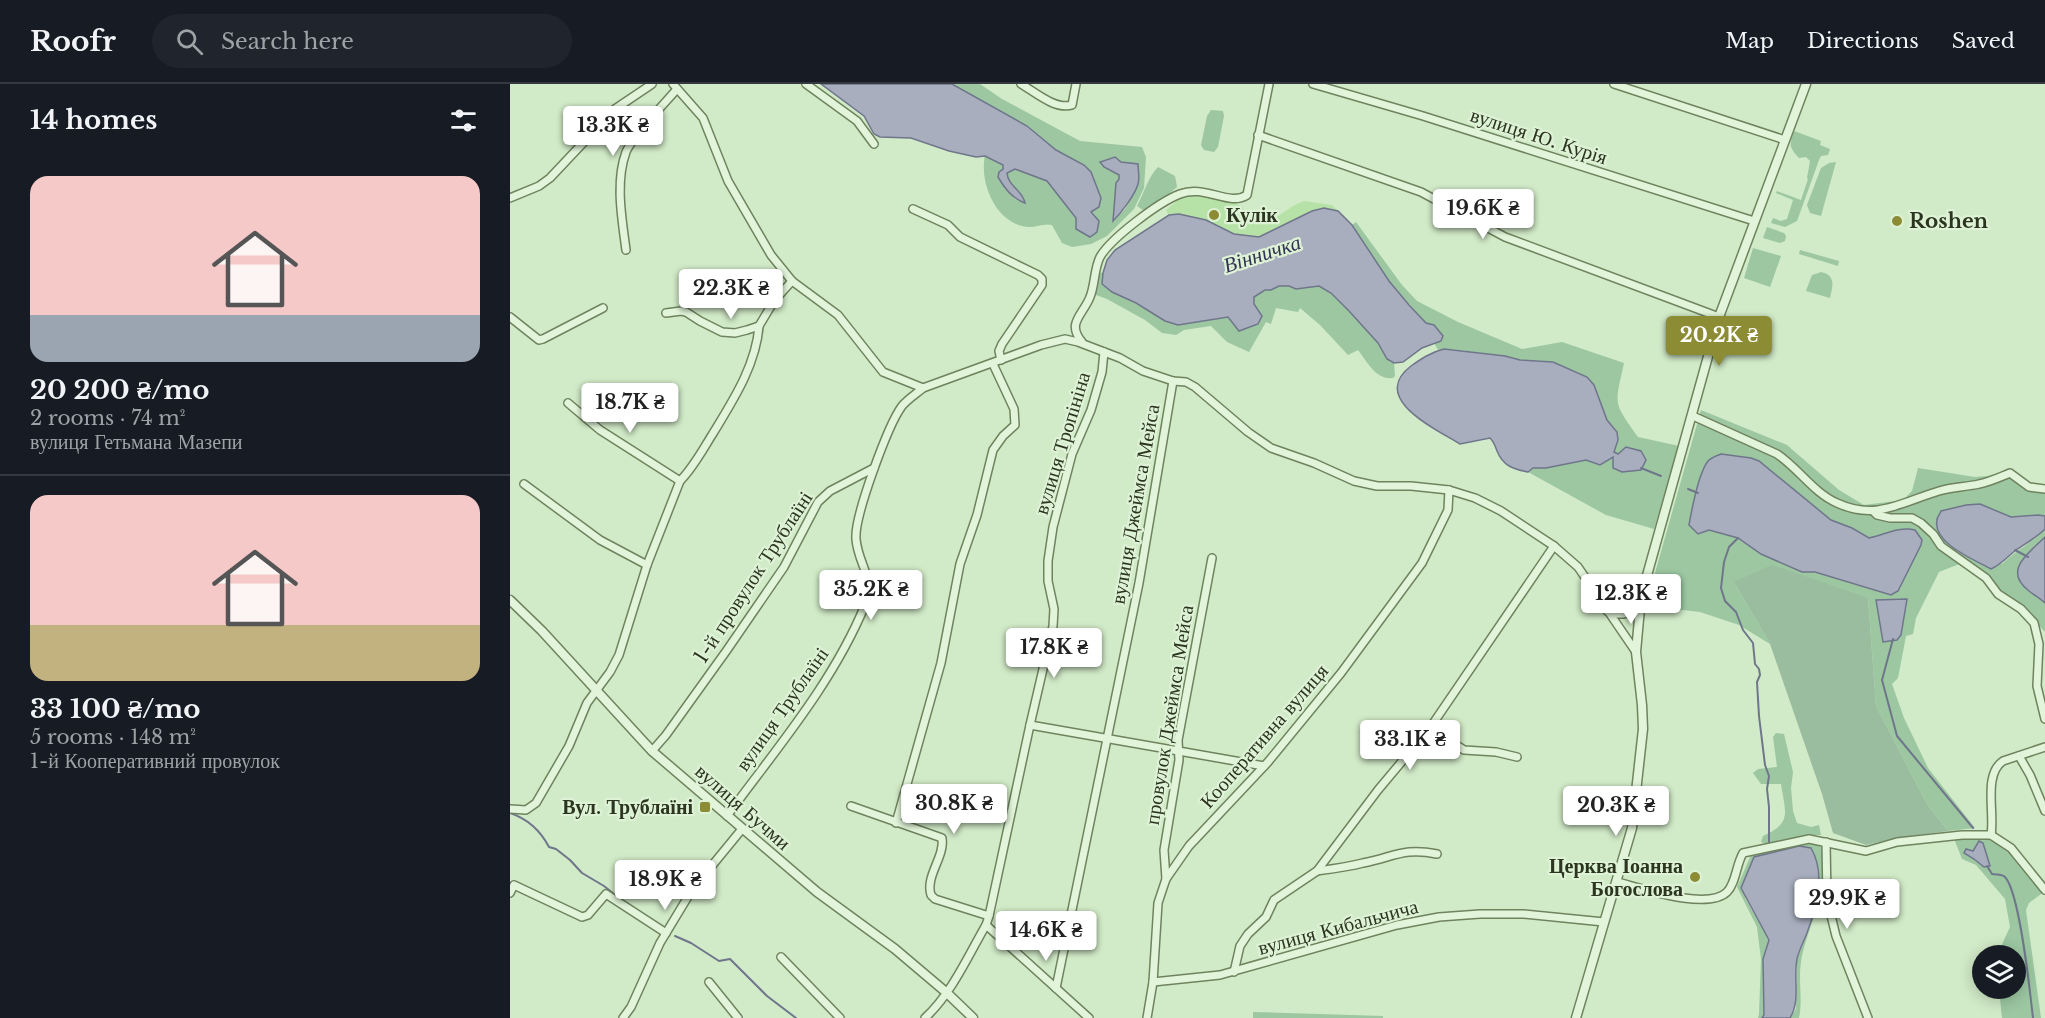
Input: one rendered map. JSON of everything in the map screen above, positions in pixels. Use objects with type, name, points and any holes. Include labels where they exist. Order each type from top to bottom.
[{"type":"street","points":[[510,198],[539,186],[550,178],[615,108],[652,84]]},
{"type":"street","points":[[806,84],[857,121],[874,144]]},
{"type":"street","points":[[1021,84],[1054,104],[1066,107],[1072,105],[1076,84]]},
{"type":"street","points":[[1086,346],[1075,332],[1075,323],[1090,297],[1096,268],[1109,244],[1178,195],[1190,191],[1208,192],[1234,200],[1246,195],[1269,84]]},
{"type":"street","name":"вулиця Ю. Курія","points":[[1313,84],[1423,116],[1754,221]]},
{"type":"street","points":[[1614,84],[1785,140]]},
{"type":"street","points":[[1576,1018],[1632,828],[1643,729],[1636,652],[1641,597],[1719,317],[1806,84]]},
{"type":"street","points":[[626,250],[621,213],[621,183],[627,151],[675,87],[703,118],[728,181],[771,255],[792,281],[838,315],[883,372],[923,388],[1041,345],[1065,339],[1120,358],[1143,371],[1173,381],[1186,382],[1196,387],[1248,432],[1271,448],[1314,463],[1354,481],[1377,486],[1411,486],[1449,490],[1475,498],[1501,511],[1554,546],[1578,567],[1636,652]]},
{"type":"street","points":[[1258,135],[1421,192],[1505,237],[1719,317]]},
{"type":"street","points":[[913,209],[948,225],[960,237],[1042,279],[1042,285],[1002,344],[999,351],[1001,360]]},
{"type":"street","points":[[510,809],[526,810],[536,803],[569,746],[587,703],[610,672],[619,655],[647,565],[680,481],[690,471],[732,401],[750,362],[759,326],[774,302],[792,281]]},
{"type":"street","points":[[510,317],[539,340],[603,308]]},
{"type":"street","points":[[666,313],[686,312],[723,332],[735,333],[759,326]]},
{"type":"street","name":"вулиця Тропініна","points":[[925,1018],[938,1006],[947,993],[989,916],[1053,626],[1054,609],[1048,581],[1048,561],[1053,527],[1072,454],[1091,410],[1102,372],[1104,352]]},
{"type":"street","points":[[896,823],[941,663],[960,564],[977,515],[993,450],[1015,425],[1014,409],[993,364]]},
{"type":"street","name":"вулиця Джеймса Мейса","points":[[1056,988],[1139,583],[1173,381]]},
{"type":"street","name":"вулиця Трублаїні","points":[[727,816],[812,700],[845,645],[865,604],[869,592],[868,577],[858,549],[856,529],[874,468],[887,436],[902,405],[923,388]]},
{"type":"street","points":[[568,404],[600,430],[680,481]]},
{"type":"street","points":[[1693,416],[1777,454],[1789,462],[1819,492],[1836,503],[1854,510],[1873,511],[1894,508],[1940,490],[1982,484],[2010,473],[2029,487],[2045,489]]},
{"type":"street","name":"1-й провулок Трублаїні","points":[[652,751],[728,650],[784,567],[818,502],[830,491],[874,468]]},
{"type":"street","points":[[524,484],[600,540],[647,565]]},
{"type":"street","name":"Кооперативна вулиця","points":[[1148,1018],[1153,982],[1158,903],[1166,879],[1189,846],[1264,766],[1341,673],[1422,563],[1448,510],[1449,490]]},
{"type":"street","points":[[1873,511],[1884,516],[1912,518],[1921,523],[1933,534],[1941,546],[1986,578],[1998,594],[2021,609],[2034,623],[2038,644],[2037,686],[2045,718]]},
{"type":"street","points":[[1234,972],[1240,946],[1248,934],[1266,916],[1274,900],[1317,870],[1378,790],[1430,728],[1554,546]]},
{"type":"street","name":"провулок Джеймса Мейса","points":[[1166,879],[1164,850],[1179,760],[1178,740],[1212,558]]},
{"type":"street","points":[[1607,611],[1618,615],[1626,613],[1635,607],[1641,597]]},
{"type":"street","name":"вулиця Бучми","points":[[510,600],[542,631],[652,751],[817,892],[895,949],[973,1018]]},
{"type":"street","points":[[1030,725],[1264,766]]},
{"type":"street","points":[[1430,728],[1464,750],[1496,752],[1517,757]]},
{"type":"street","points":[[1991,835],[1993,825],[1991,779],[1997,765],[2045,747]]},
{"type":"street","points":[[2019,756],[2030,775],[2045,811]]},
{"type":"street","points":[[851,806],[942,838],[943,846],[930,883],[931,895],[935,899],[989,916]]},
{"type":"street","points":[[623,1018],[631,1007],[666,933],[692,890],[742,829]]},
{"type":"street","points":[[1617,882],[1697,900],[1714,899],[1729,891],[1743,853],[1809,839],[1866,850],[1897,842],[1991,835],[2011,848],[2045,890]]},
{"type":"street","points":[[1826,842],[1827,899],[1836,936],[1868,1018]]},
{"type":"street","points":[[1317,870],[1366,863],[1406,851],[1420,850],[1437,854]]},
{"type":"street","points":[[510,893],[514,885],[582,917],[588,915],[606,894],[666,933]]},
{"type":"street","name":"вулиця Кибальчича","points":[[1153,982],[1234,972],[1397,925],[1438,917],[1523,914],[1604,922]]},
{"type":"street","points":[[986,925],[1089,1018]]},
{"type":"street","points":[[781,957],[840,1018]]},
{"type":"street","points":[[709,982],[738,1018]]},
{"type":"shaded area","points":[[952,84],[980,84],[1002,99],[1080,141],[1142,147],[1146,157],[1144,188],[1134,209],[1107,236],[1091,244],[1072,247],[1062,243],[1052,225],[1029,227],[1017,224],[1007,219],[999,211],[992,201],[985,178],[985,155],[1003,165],[1004,188],[1015,199],[1024,203],[1008,177],[1007,173],[1015,169],[1047,181],[1076,218],[1093,217],[1091,212],[1095,184],[1091,172],[1084,165],[1056,150],[1027,126]],"holes":[[[1100,162],[1138,164],[1138,185],[1125,209],[1114,220],[1116,183],[1119,175],[1104,167]]]},
{"type":"shaded area","points":[[1211,110],[1223,111],[1224,116],[1218,147],[1214,152],[1204,150],[1201,145],[1207,116]]},
{"type":"shaded area","points":[[1794,131],[1821,141],[1820,145],[1830,149],[1828,155],[1821,156],[1819,160],[1797,221],[1785,227],[1771,223],[1773,218],[1781,221],[1787,219],[1793,200],[1776,193],[1777,191],[1801,200],[1808,179],[1810,161],[1806,157],[1799,158],[1792,148]]},
{"type":"shaded area","points":[[1836,162],[1821,216],[1810,213],[1807,205],[1821,168]]},
{"type":"shaded area","points":[[1158,167],[1175,176],[1177,187],[1143,210],[1137,206]]},
{"type":"shaded area","points":[[1356,222],[1402,285],[1417,301],[1458,322],[1522,349],[1562,342],[1624,363],[1618,402],[1624,416],[1638,437],[1679,446],[1654,529],[1606,515],[1528,472],[1533,468],[1546,468],[1586,460],[1596,464],[1618,440],[1616,430],[1607,420],[1596,390],[1587,377],[1547,361],[1520,360],[1451,349],[1438,350],[1434,343],[1441,341],[1389,281],[1352,225]]},
{"type":"shaded area","points":[[1767,227],[1784,233],[1785,241],[1780,243],[1763,238]]},
{"type":"shaded area","points":[[1753,248],[1781,256],[1770,287],[1744,278]]},
{"type":"shaded area","points":[[1800,250],[1839,261],[1838,266],[1799,254]]},
{"type":"shaded area","points":[[1095,272],[1103,273],[1102,284],[1112,292],[1178,325],[1228,317],[1262,316],[1254,304],[1254,297],[1270,288],[1279,286],[1320,287],[1342,303],[1359,320],[1394,363],[1395,376],[1387,378],[1377,373],[1358,350],[1348,355],[1320,325],[1300,308],[1298,312],[1276,308],[1271,324],[1266,322],[1249,352],[1227,342],[1211,326],[1184,330],[1176,335],[1162,333],[1145,320],[1107,299],[1096,295],[1090,297]]},
{"type":"shaded area","points":[[1821,272],[1831,278],[1830,298],[1806,291],[1812,275]]},
{"type":"shaded area","points":[[1701,410],[1787,445],[1839,490],[1864,505],[1903,500],[1912,491],[1918,468],[1975,477],[2010,470],[2030,483],[2045,486],[2045,516],[2011,517],[1980,504],[1966,505],[1937,527],[1949,545],[2002,564],[2045,529],[2045,537],[2021,562],[2018,576],[2029,591],[2045,603],[2045,632],[2023,608],[2000,592],[1989,575],[1967,561],[1939,572],[1916,618],[1913,634],[1906,636],[1898,678],[1892,684],[1904,718],[1928,768],[1975,828],[1948,831],[1927,804],[1876,706],[1868,598],[1734,582],[1770,644],[1739,625],[1700,612],[1648,606],[1651,587]],"holes":[[[1766,466],[1831,520],[1869,538],[1897,530],[1922,540],[1898,591],[1891,595],[1815,572],[1802,572],[1761,554],[1738,538],[1709,530]]]},
{"type":"shaded area","points":[[1772,565],[1868,598],[1876,706],[1927,804],[1948,831],[1866,845],[1833,833],[1822,794],[1770,644],[1734,582]]},
{"type":"shaded area","points":[[1776,733],[1784,734],[1793,772],[1791,788],[1793,811],[1797,823],[1811,827],[1819,825],[1821,835],[1809,835],[1766,844],[1761,842],[1763,836],[1779,826],[1785,816],[1781,784],[1761,784],[1753,773],[1758,769],[1777,767],[1773,737]]},
{"type":"shaded area","points":[[1991,835],[2004,842],[2045,891],[2029,903],[2026,910],[2041,1018],[2002,1018],[2000,999],[2026,999],[2026,945],[2002,945],[2010,927],[2005,899],[1976,865],[1962,859],[1953,836]]},
{"type":"shaded area","points":[[1809,843],[1819,844],[1824,856],[1824,871],[1818,903],[1801,962],[1799,1018],[1790,1018],[1796,1009],[1797,959],[1809,928],[1745,898],[1769,940],[1763,959],[1764,1015],[1758,1018],[1761,959],[1757,927],[1737,887],[1751,855]]},
{"type":"shaded area","points":[[1253,1012],[1383,1016],[1383,1018],[1253,1018]]},
{"type":"sand","name":"Кулік","points":[[1191,194],[1224,199],[1243,207],[1245,214],[1257,218],[1266,219],[1278,216],[1304,201],[1332,205],[1338,211],[1324,208],[1259,237],[1234,234],[1206,220],[1179,214],[1169,215],[1166,210],[1179,199]]},
{"type":"water","points":[[821,84],[952,84],[1027,126],[1056,150],[1084,165],[1091,172],[1101,198],[1099,207],[1091,212],[1099,221],[1097,232],[1090,237],[1076,229],[1076,218],[1047,181],[1015,169],[1007,173],[1025,203],[1009,193],[998,177],[1003,165],[985,156],[976,157],[949,151],[911,138],[880,137],[874,134],[864,116]]},
{"type":"water","points":[[1115,157],[1121,162],[1138,164],[1139,179],[1131,198],[1113,221],[1116,183],[1119,175],[1104,167],[1100,162]]},
{"type":"water","points":[[1324,208],[1338,211],[1352,225],[1389,281],[1426,323],[1434,325],[1443,336],[1441,341],[1422,348],[1403,362],[1394,363],[1387,359],[1378,343],[1349,311],[1331,293],[1319,286],[1296,289],[1279,286],[1265,290],[1254,297],[1254,304],[1262,316],[1258,324],[1239,331],[1228,317],[1178,325],[1165,321],[1136,303],[1112,292],[1102,284],[1107,260],[1115,250],[1169,215],[1179,214],[1206,220],[1234,234],[1259,237],[1312,211]]},
{"type":"water","points":[[1444,349],[1505,356],[1520,360],[1553,362],[1587,377],[1594,385],[1607,420],[1617,432],[1618,440],[1614,452],[1618,454],[1626,447],[1641,451],[1646,460],[1641,470],[1622,472],[1613,468],[1613,457],[1600,465],[1586,460],[1546,468],[1533,468],[1528,472],[1505,463],[1490,438],[1460,444],[1437,431],[1411,412],[1397,390],[1400,378],[1411,366],[1422,358]]},
{"type":"water","points":[[1721,454],[1759,461],[1831,520],[1869,538],[1897,530],[1915,530],[1922,540],[1921,545],[1898,591],[1891,595],[1815,572],[1802,572],[1761,554],[1738,538],[1709,530],[1698,534],[1689,525],[1698,482],[1708,461]]},
{"type":"water","points":[[1980,504],[2011,517],[2045,516],[2045,529],[1991,569],[1956,550],[1941,536],[1937,528],[1937,519],[1941,511]]},
{"type":"water","points":[[2045,537],[2045,603],[2021,583],[2018,569],[2026,556]]},
{"type":"water","points":[[1907,599],[1901,635],[1897,640],[1883,642],[1876,600]]},
{"type":"water","points":[[1979,841],[1983,843],[1990,866],[1984,867],[1964,853],[1966,849],[1973,851]]},
{"type":"water","points":[[1799,846],[1811,848],[1816,858],[1819,879],[1814,912],[1797,959],[1795,1004],[1790,1018],[1762,1018],[1764,1015],[1763,959],[1769,940],[1741,888],[1754,857]]},
{"type":"waterway","name":"Вінничка","points":[[1641,468],[1661,476]]},
{"type":"waterway","points":[[1688,489],[1698,493]]},
{"type":"waterway","points":[[1738,538],[1729,547],[1724,562],[1721,588],[1725,601],[1736,612],[1743,630],[1753,643],[1755,664],[1759,669],[1760,675],[1757,682],[1759,716],[1765,765],[1769,776],[1767,789],[1769,842]]},
{"type":"waterway","points":[[2015,550],[2028,557]]},
{"type":"waterway","points":[[1893,639],[1882,680],[1897,736],[1973,828]]},
{"type":"waterway","points":[[510,813],[528,822],[542,835],[549,847],[556,849],[582,873],[604,886],[624,902]]},
{"type":"waterway","points":[[1987,866],[1992,874],[2005,877],[2015,902],[2020,922],[2033,1018]]},
{"type":"waterway","points":[[675,936],[691,943],[719,961],[730,959],[767,996],[796,1018]]},
{"type":"place","name":"Кулік","points":[[1214,215]]},
{"type":"place","name":"Roshen","points":[[1897,221]]},
{"type":"place","name":"Вул. Трублаїні","points":[[705,807]]},
{"type":"place","name":"Церква Іоанна Богослова","points":[[1695,877]]}]
